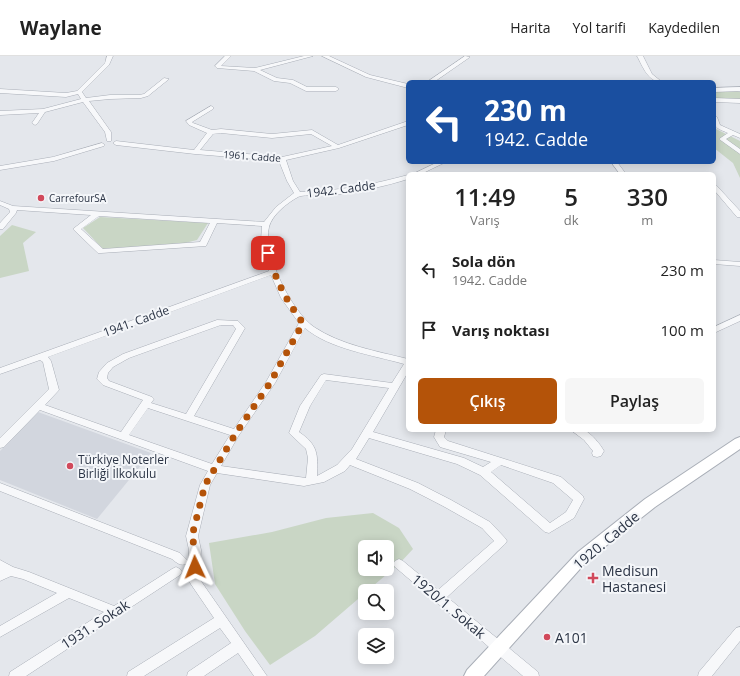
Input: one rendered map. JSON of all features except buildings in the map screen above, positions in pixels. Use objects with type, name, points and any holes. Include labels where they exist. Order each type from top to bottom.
[{"type":"main road","name":"1920. Cadde","points":[[473,676],[583,556],[645,506],[740,442]]},
{"type":"street","points":[[0,91],[66,95],[80,92],[107,64],[110,56]]},
{"type":"street","points":[[228,56],[218,66],[219,67],[255,70],[310,56]]},
{"type":"street","points":[[325,56],[368,76],[406,86]]},
{"type":"street","points":[[640,56],[650,75],[656,80]]},
{"type":"street","points":[[433,80],[468,57]]},
{"type":"street","points":[[255,70],[276,80],[291,81],[306,89],[336,89]]},
{"type":"street","points":[[0,112],[43,111],[85,100],[146,95],[166,79]]},
{"type":"street","points":[[716,90],[740,89]]},
{"type":"street","points":[[80,92],[108,132],[109,140]]},
{"type":"street","points":[[716,100],[740,101]]},
{"type":"street","points":[[211,108],[189,121],[191,124],[211,132],[222,131],[272,136],[312,132],[337,147]]},
{"type":"street","points":[[35,123],[43,111]]},
{"type":"street","points":[[716,122],[718,126],[740,136]]},
{"type":"street","name":"1961. Cadde","points":[[116,143],[195,152],[282,159],[337,147],[406,124]]},
{"type":"street","points":[[195,152],[211,132]]},
{"type":"street","points":[[733,134],[722,139],[740,152]]},
{"type":"street","points":[[0,168],[54,159],[102,145],[110,146],[116,143],[114,140],[109,140],[102,142],[102,145]]},
{"type":"street","points":[[282,159],[290,181],[298,194]]},
{"type":"street","points":[[420,172],[438,164]]},
{"type":"street","name":"1942. Cadde","points":[[267,224],[278,211],[298,194],[348,190],[380,185],[406,178]]},
{"type":"street","points":[[716,188],[740,215]]},
{"type":"street","points":[[0,203],[12,208],[267,224],[265,241],[273,272],[289,302],[303,323],[333,340],[406,362]]},
{"type":"street","points":[[0,228],[14,212],[12,208]]},
{"type":"street","points":[[98,213],[77,228],[101,251],[203,244],[215,220]]},
{"type":"street","points":[[716,262],[740,264]]},
{"type":"street","name":"1941. Cadde","points":[[0,371],[273,272]]},
{"type":"street","points":[[716,329],[740,318]]},
{"type":"street","points":[[123,436],[149,399],[106,383],[102,379],[104,372],[110,365],[126,356],[220,322],[235,323],[241,328],[189,417]]},
{"type":"street","points":[[192,569],[195,550],[192,536],[205,485],[236,433],[270,383],[303,323]]},
{"type":"street","points":[[0,444],[54,390],[47,362],[42,356]]},
{"type":"street","points":[[38,406],[215,469],[304,482],[320,479],[341,468],[356,452],[406,367]]},
{"type":"street","points":[[311,480],[313,455],[309,443],[294,433],[305,406],[324,377],[396,386]]},
{"type":"street","points":[[146,404],[236,433]]},
{"type":"street","points":[[367,434],[460,461],[484,472],[549,529],[570,515],[579,499],[557,480],[444,444],[439,437],[440,432]]},
{"type":"street","points":[[579,432],[588,438],[599,452],[597,453]]},
{"type":"street","points":[[348,460],[414,486],[447,503],[486,525],[500,541],[438,597]]},
{"type":"street","points":[[484,472],[500,461]]},
{"type":"street","points":[[0,487],[176,556],[182,561]]},
{"type":"street","points":[[192,569],[180,576],[176,572],[177,564],[188,560],[222,620],[261,676]]},
{"type":"street","name":"1920/1. Sokak","points":[[399,564],[533,676]]},
{"type":"street","points":[[3,571],[25,575],[114,611]]},
{"type":"street","name":"1931. Sokak","points":[[16,676],[176,572]]},
{"type":"street","points":[[0,632],[68,593]]},
{"type":"street","points":[[133,676],[222,620]]},
{"type":"street","points":[[704,676],[740,632]]},
{"type":"street","points":[[193,676],[239,645]]},
{"type":"shaded area","name":"Türkiye Noterler Birliği İlkokulu","points":[[38,412],[151,453],[97,519],[0,480],[0,451]]},
{"type":"green space","points":[[734,90],[740,92],[740,100],[716,98],[716,92]]},
{"type":"green space","points":[[716,129],[740,141],[740,178],[733,163],[716,150]]},
{"type":"green space","points":[[100,217],[208,223],[197,240],[185,243],[103,249],[83,228]]},
{"type":"green space","points":[[12,225],[36,232],[23,243],[29,271],[0,278],[0,236]]},
{"type":"green space","points":[[373,513],[399,528],[413,549],[394,568],[394,540],[358,540],[358,576],[385,576],[375,584],[358,584],[358,599],[315,636],[270,665],[245,631],[215,584],[209,543],[272,532],[326,518]]},
{"type":"place","name":"CarrefourSA","points":[[41,198]]},
{"type":"place","name":"Türkiye Noterler Birliği İlkokulu","points":[[70,466]]},
{"type":"place","name":"Medisun Hastanesi","points":[[593,578]]},
{"type":"place","name":"A101","points":[[547,637]]},
{"type":"route","points":[[195,567],[195,550],[192,536],[205,485],[236,433],[270,383],[303,323],[289,302],[273,272],[268,253]]}]
